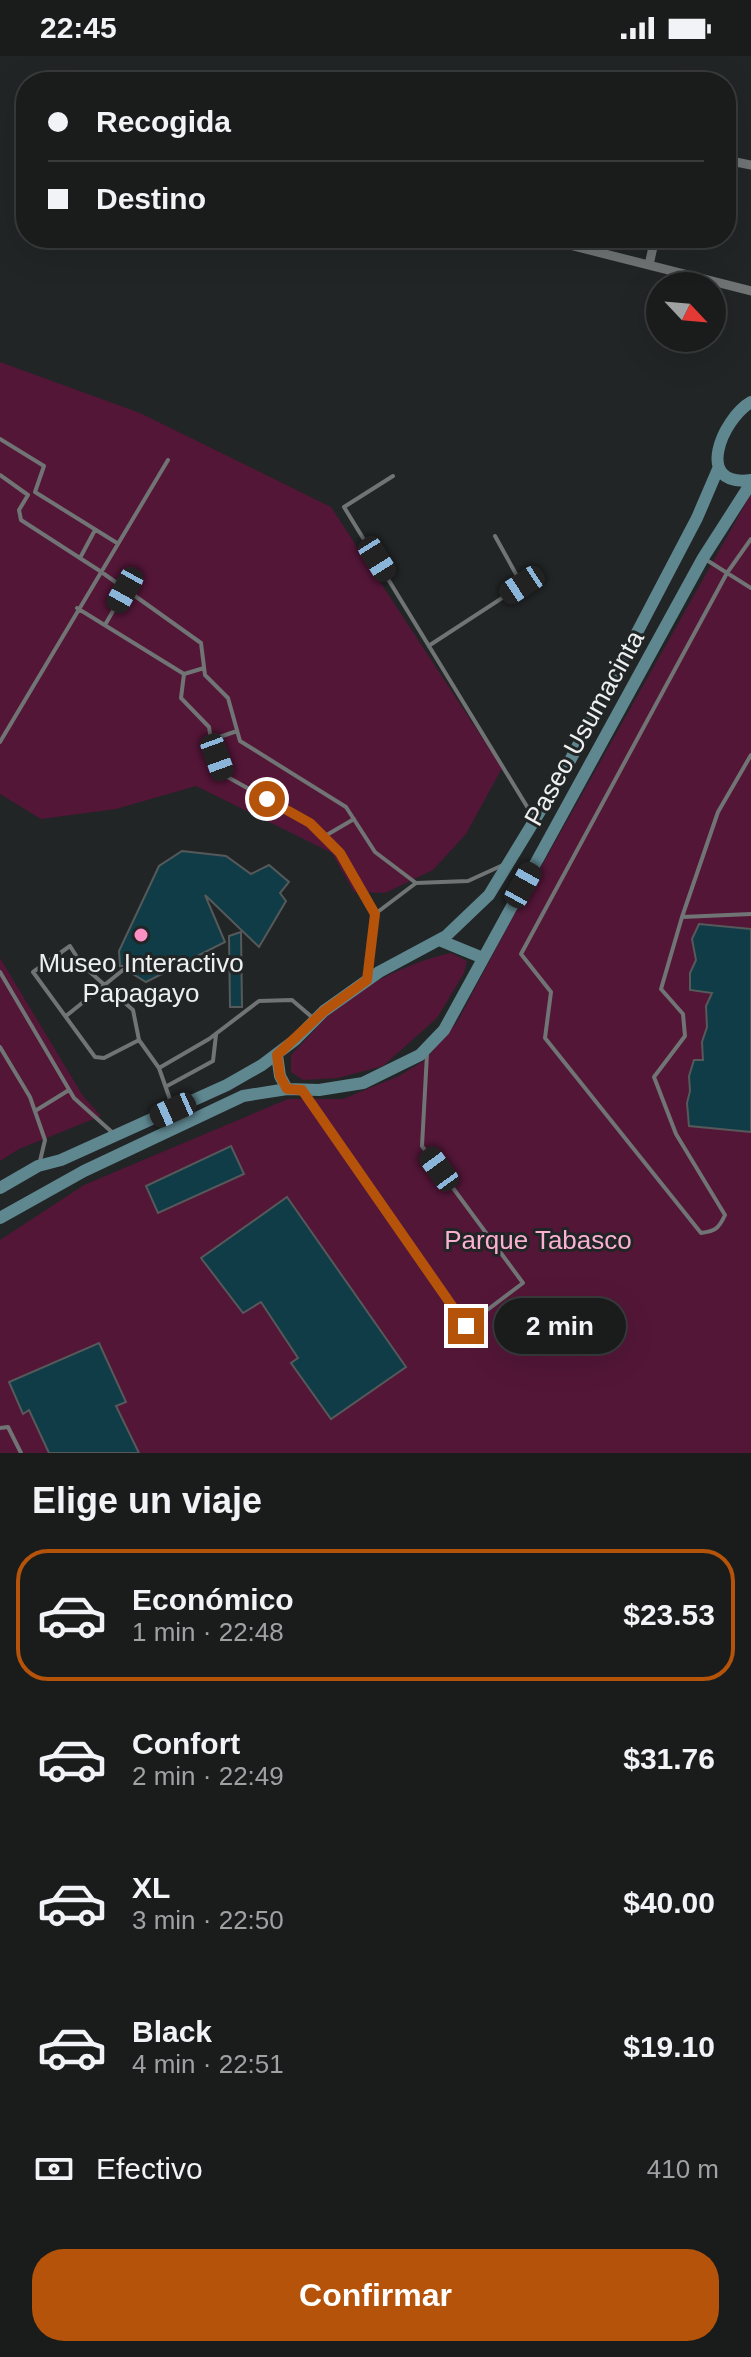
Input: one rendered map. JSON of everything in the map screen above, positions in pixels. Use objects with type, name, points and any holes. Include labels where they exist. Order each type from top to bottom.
[{"type":"main road","name":"Paseo Usumacinta","points":[[0,1188],[38,1166],[61,1160],[227,1085],[277,1055],[315,1020],[367,980],[439,940],[489,895],[564,772],[690,532],[718,469],[717,454],[721,441],[737,413],[751,402]]},
{"type":"main road","points":[[718,469],[730,479],[751,482]]},
{"type":"main road","name":"Paseo Usumacinta","points":[[0,1218],[84,1171],[243,1096],[363,1083],[420,1055],[444,1030],[703,558],[751,482]]},
{"type":"main road","points":[[439,940],[483,958]]},
{"type":"main road","points":[[277,1055],[280,1076],[287,1089]]},
{"type":"street","points":[[582,248],[751,291]]},
{"type":"street","points":[[649,265],[653,248]]},
{"type":"lane","points":[[0,439],[44,466],[35,492],[28,495],[19,510],[21,520],[100,571],[201,643],[205,675],[228,698],[240,741],[346,807],[375,852],[416,883]]},
{"type":"lane","points":[[0,742],[77,608],[168,460]]},
{"type":"lane","points":[[0,475],[28,495]]},
{"type":"lane","points":[[393,476],[344,507],[536,820]]},
{"type":"lane","points":[[35,492],[117,543]]},
{"type":"lane","points":[[80,558],[95,530]]},
{"type":"lane","points":[[430,645],[522,585],[495,536]]},
{"type":"lane","points":[[751,539],[727,573],[521,954],[551,992],[545,1038],[701,1233],[713,1232],[725,1215],[676,1134],[654,1077],[685,1036],[683,1014],[661,989],[718,812],[751,755]]},
{"type":"lane","points":[[703,558],[751,588]]},
{"type":"lane","points":[[105,625],[125,590]]},
{"type":"lane","points":[[77,608],[184,674],[204,668]]},
{"type":"lane","points":[[184,674],[181,698],[209,727],[224,775],[310,823],[340,853],[375,914],[367,980]]},
{"type":"lane","points":[[211,740],[237,731]]},
{"type":"lane","points":[[324,837],[354,819]]},
{"type":"lane","points":[[375,914],[416,883],[468,881],[509,862]]},
{"type":"lane","points":[[682,917],[751,914]]},
{"type":"lane","points":[[139,1040],[104,1058],[95,1057],[33,972],[70,946],[82,965],[133,1010],[139,1040],[159,1068],[173,1110]]},
{"type":"lane","points":[[66,1016],[123,970]]},
{"type":"lane","points":[[0,972],[74,1098],[115,1136]]},
{"type":"lane","points":[[159,1068],[216,1035],[259,1001],[292,1000],[315,1020]]},
{"type":"lane","points":[[167,1086],[213,1061],[216,1035]]},
{"type":"lane","points":[[0,1047],[30,1097],[45,1140],[38,1166]]},
{"type":"lane","points":[[302,1090],[466,1326],[523,1283],[422,1146],[427,1048]]},
{"type":"lane","points":[[35,1111],[69,1090]]},
{"type":"lane","points":[[0,1428],[8,1427],[21,1453]]},
{"type":"green space","points":[[0,362],[140,413],[331,507],[502,768],[466,834],[433,870],[385,893],[354,892],[332,853],[196,786],[116,809],[41,819],[0,794]]},
{"type":"green space","name":"Parque Tabasco","points":[[751,494],[751,1453],[0,1453],[0,1240],[84,1185],[288,1099],[343,1099],[399,1076],[425,1060],[457,1022]]},
{"type":"green space","points":[[451,953],[467,961],[464,973],[437,1018],[383,1066],[338,1078],[303,1080],[291,1072],[291,1055],[351,997],[392,974]]},
{"type":"green space","points":[[0,958],[83,1096],[101,1116],[19,1149],[0,1161]]},
{"type":"building","points":[[182,851],[226,856],[251,874],[269,865],[289,882],[280,893],[286,901],[259,947],[205,895],[225,942],[146,982],[125,966],[120,966],[119,951],[159,866]]},
{"type":"building","points":[[699,924],[751,929],[751,1132],[689,1126],[689,1076],[694,1060],[703,1060],[706,1006],[712,993],[690,990],[690,973],[696,960],[692,939]]},
{"type":"building","points":[[241,932],[242,1007],[230,1007],[229,936]]},
{"type":"building","points":[[231,1146],[244,1174],[158,1213],[146,1186]]},
{"type":"building","points":[[287,1197],[406,1367],[331,1419],[291,1363],[298,1358],[261,1302],[243,1313],[201,1258]]},
{"type":"building","points":[[99,1343],[126,1402],[116,1406],[139,1453],[49,1453],[29,1410],[23,1414],[9,1382]]},
{"type":"place","name":"Museo Interactivo Papagayo","points":[[141,935]]},
{"type":"route","points":[[267,799],[310,823],[340,853],[375,914],[367,980],[324,1011],[277,1055],[280,1076],[287,1089],[302,1090],[466,1326]]}]
